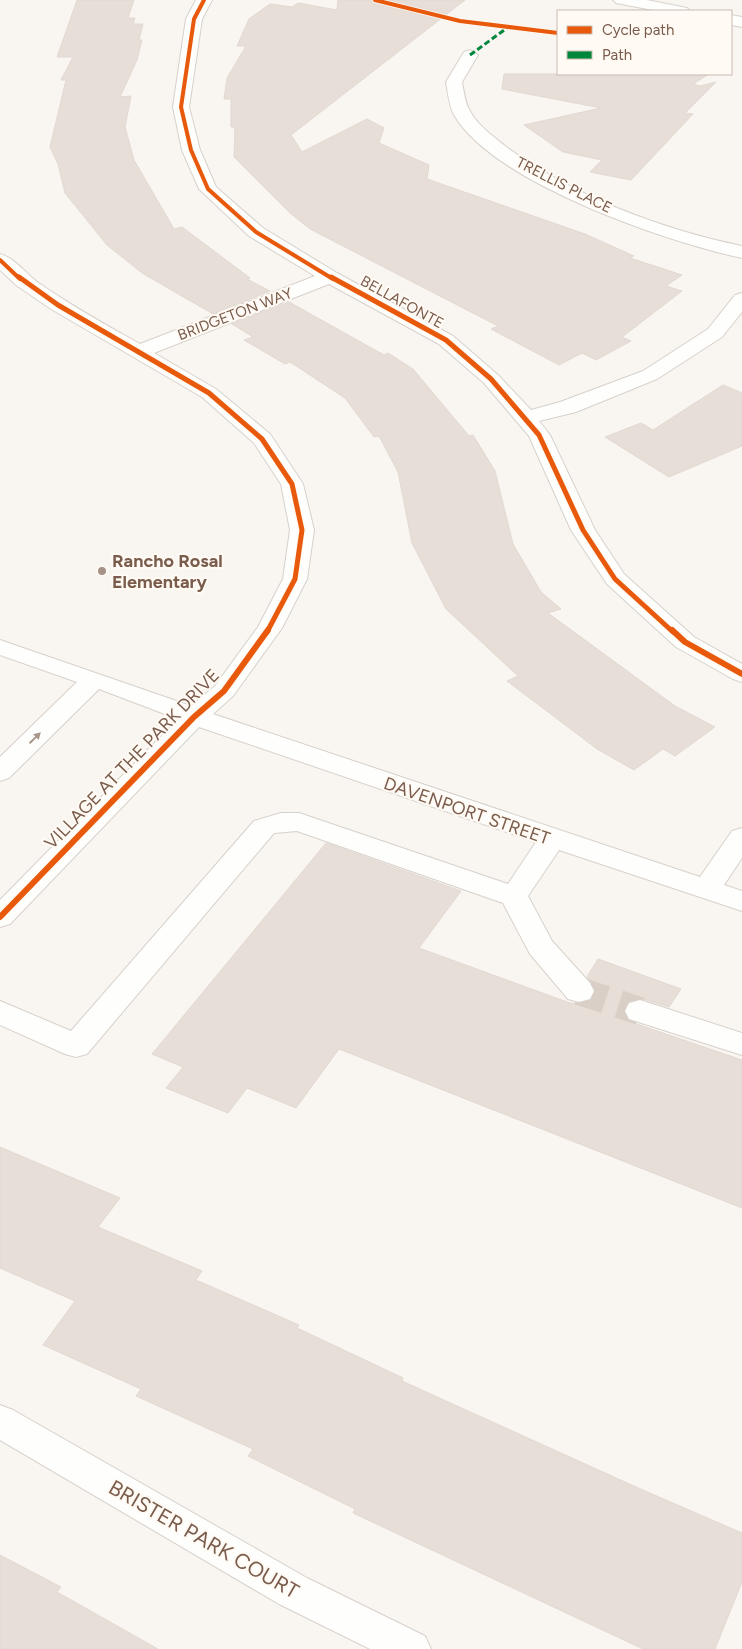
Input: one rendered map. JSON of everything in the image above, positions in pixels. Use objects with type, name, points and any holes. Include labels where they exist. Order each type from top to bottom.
[{"type":"street","name":"BELLAFONTE","points":[[204,0],[194,19],[181,107],[191,150],[208,189],[256,232],[330,277],[446,340],[491,379],[539,435],[583,530],[615,579],[685,642],[742,674]]},
{"type":"street","points":[[621,0],[688,9]]},
{"type":"street","name":"TRELLIS PLACE","points":[[470,55],[454,82],[463,114],[492,146],[555,184],[631,219],[698,241],[742,252]]},
{"type":"street","name":"VILLAGE AT THE PARK DRIVE","points":[[0,260],[23,281],[58,306],[140,351],[209,393],[262,439],[292,484],[302,530],[295,579],[270,628],[224,691],[194,717],[0,917]]},
{"type":"street","name":"BRIDGETON WAY","points":[[140,351],[330,277]]},
{"type":"street","points":[[526,418],[568,407],[650,375],[715,333],[742,299]]},
{"type":"street","name":"DAVENPORT STREET","points":[[6,656],[94,680],[143,696],[194,717],[552,840],[742,901]]},
{"type":"street","points":[[0,772],[94,680]]},
{"type":"street","points":[[0,1012],[76,1046],[264,827],[281,822],[299,822],[514,896],[540,947],[579,991]]},
{"type":"street","points":[[706,890],[742,837]]},
{"type":"street","points":[[514,896],[552,840]]},
{"type":"street","points":[[640,1011],[742,1044]]},
{"type":"street","name":"BRISTER PARK COURT","points":[[0,1420],[293,1591],[411,1649]]},
{"type":"building","points":[[77,0],[134,0],[128,18],[135,18],[133,24],[143,24],[139,40],[142,40],[137,60],[120,97],[131,96],[125,127],[134,160],[174,229],[182,227],[250,278],[247,279],[270,291],[213,314],[142,273],[107,245],[65,193],[58,164],[50,147],[66,80],[61,80],[73,57],[57,57]]},
{"type":"building","points":[[338,0],[465,0],[291,135],[302,152],[367,119],[384,128],[379,143],[429,165],[427,179],[585,234],[634,256],[630,258],[682,275],[666,286],[682,291],[622,337],[631,341],[596,360],[582,353],[559,365],[491,329],[498,326],[310,229],[289,212],[234,157],[235,127],[231,127],[231,99],[224,99],[227,78],[246,46],[237,46],[249,19],[270,4],[292,7],[298,3],[337,10]]},
{"type":"building","points":[[504,74],[707,75],[693,84],[700,86],[716,82],[685,113],[693,114],[631,180],[590,172],[602,160],[563,152],[524,125],[601,108],[502,89]]},
{"type":"building","points":[[289,302],[384,355],[388,353],[413,369],[469,436],[473,435],[495,471],[513,544],[541,592],[561,609],[548,613],[675,706],[715,727],[675,756],[663,749],[634,770],[597,749],[507,681],[518,676],[446,609],[412,543],[398,472],[379,436],[374,437],[345,398],[290,362],[285,364],[244,340],[253,337],[232,324]]},
{"type":"building","points":[[723,385],[742,393],[742,446],[669,477],[605,437],[641,423],[653,430]]},
{"type":"building","points":[[326,843],[461,891],[419,948],[570,1003],[579,1004],[592,1000],[596,990],[587,977],[598,959],[681,989],[669,1007],[640,998],[627,1002],[623,1012],[628,1021],[742,1060],[742,1208],[339,1049],[296,1108],[247,1088],[228,1113],[166,1088],[183,1067],[152,1054]]},
{"type":"building","points":[[0,1147],[120,1198],[98,1227],[202,1271],[196,1280],[299,1325],[297,1328],[403,1378],[402,1381],[742,1533],[742,1582],[715,1649],[643,1649],[353,1513],[355,1509],[248,1456],[253,1449],[136,1396],[141,1389],[43,1345],[75,1301],[0,1268]]},
{"type":"building","points":[[0,1555],[61,1587],[57,1592],[158,1649],[0,1649]]},
{"type":"tunnel","points":[[579,991],[640,1011]]},
{"type":"marked path","points":[[470,55],[507,28]]},
{"type":"cycle path","points":[[204,0],[194,19],[181,107],[191,150],[208,189],[256,232],[330,277],[446,340],[491,379],[539,435],[583,530],[615,579],[685,642],[742,674]]},
{"type":"cycle path","points":[[375,0],[460,21],[557,33]]},
{"type":"cycle path","points":[[0,260],[23,281],[58,305],[209,393],[262,439],[292,484],[302,530],[295,579],[270,628],[224,691],[194,717],[0,917]]},
{"type":"place","name":"Rancho Rosal Elementary","points":[[102,571]]}]
